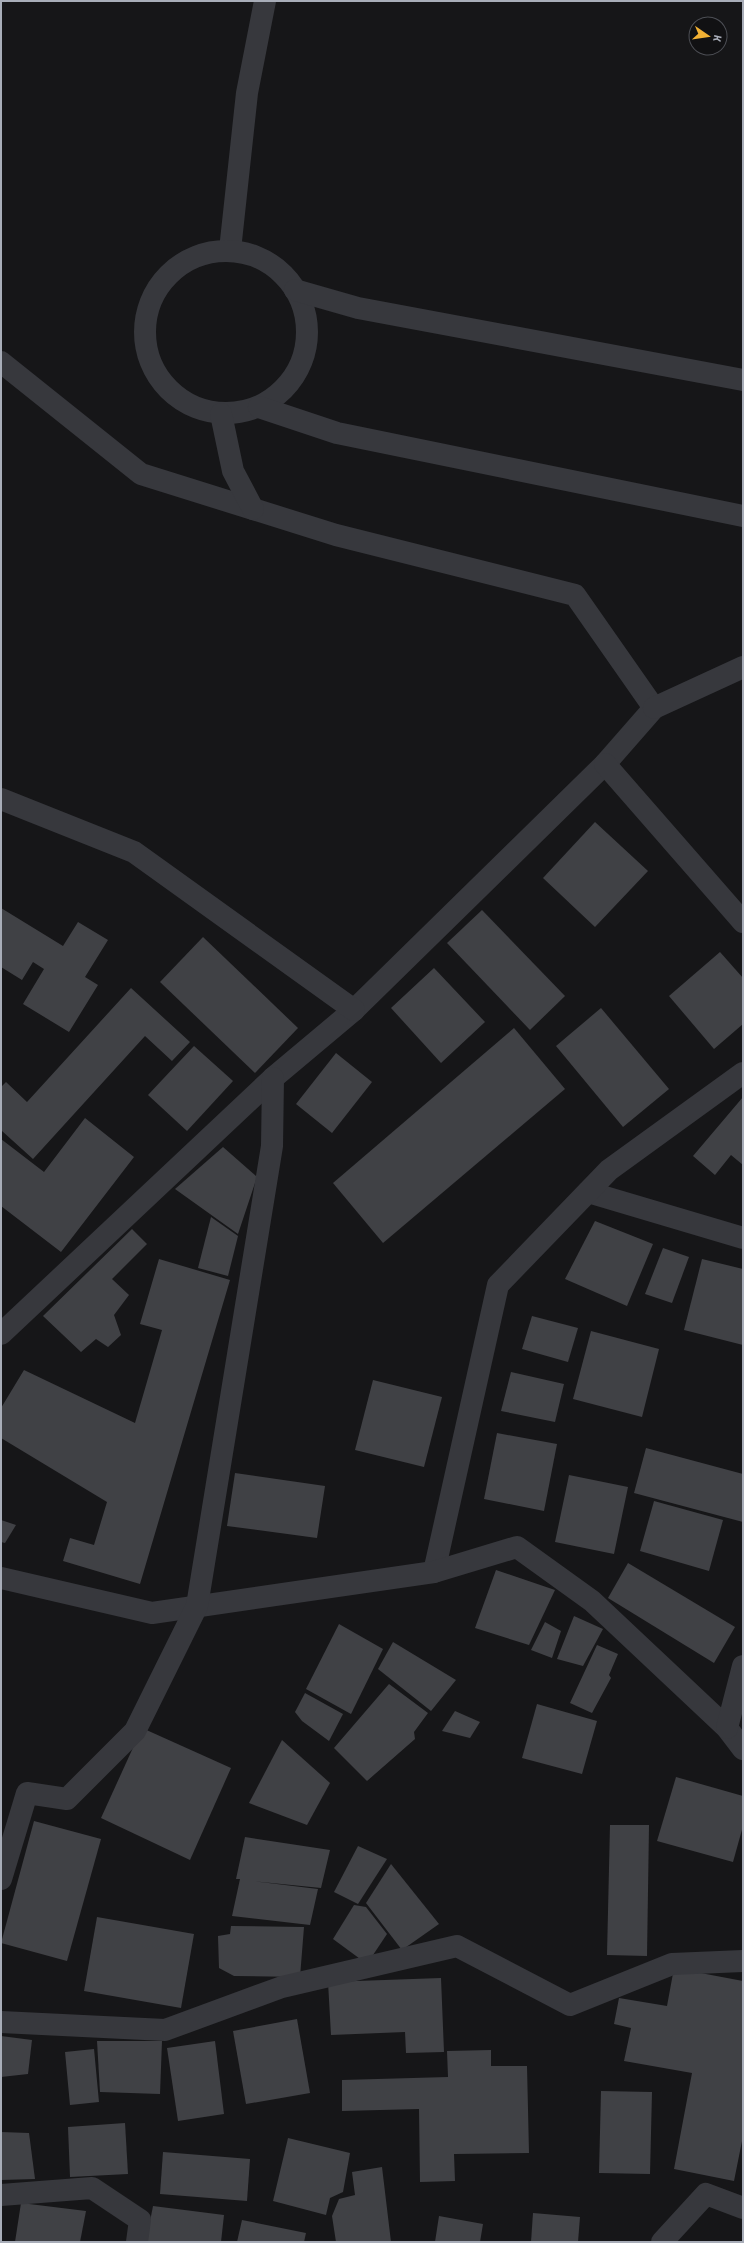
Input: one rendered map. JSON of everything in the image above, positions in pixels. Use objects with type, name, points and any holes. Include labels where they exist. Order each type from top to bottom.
[{"type":"street","points":[[230,250],[247,93],[266,1]]},
{"type":"street","points":[[230,250],[250,254],[268,262],[283,274],[295,290],[303,307],[307,327],[306,347],[300,366],[290,383],[276,397],[259,407],[240,413],[221,414],[201,411],[184,403],[168,391],[156,375],[148,357],[144,338],[145,325],[151,299],[161,282],[175,268],[192,258],[210,252],[230,250]]},
{"type":"street","points":[[295,290],[358,308],[743,380]]},
{"type":"street","points":[[1,362],[141,474],[336,535],[575,595],[654,708]]},
{"type":"street","points":[[259,407],[337,433],[743,516]]},
{"type":"street","points":[[221,414],[233,471],[253,509]]},
{"type":"street","points":[[1,1334],[273,1078],[354,1010],[605,764],[654,708],[743,666]]},
{"type":"street","points":[[605,764],[743,922]]},
{"type":"street","points":[[1,799],[134,852],[354,1010]]},
{"type":"street","points":[[434,1572],[498,1285],[609,1170],[743,1073]]},
{"type":"street","points":[[1,1879],[27,1793],[67,1798],[135,1730],[197,1606],[272,1146],[273,1078]]},
{"type":"street","points":[[588,1192],[743,1238]]},
{"type":"street","points":[[1,1578],[152,1613],[434,1572],[517,1547],[592,1601],[727,1728],[743,1749]]},
{"type":"street","points":[[727,1728],[743,1666]]},
{"type":"street","points":[[1,2022],[165,2030],[282,1987],[457,1946],[570,2005],[672,1964],[743,1961]]},
{"type":"street","points":[[1,2195],[92,2188],[140,2220],[137,2242]]},
{"type":"street","points":[[662,2242],[706,2194],[743,2208]]},
{"type":"building","points":[[595,822],[648,871],[595,927],[543,878]]},
{"type":"building","points":[[1,908],[63,946],[78,922],[108,940],[85,977],[98,985],[69,1032],[23,1004],[44,969],[33,962],[22,980],[1,967]]},
{"type":"building","points":[[482,910],[565,996],[530,1030],[447,943]]},
{"type":"building","points":[[203,937],[298,1028],[255,1073],[160,982]]},
{"type":"building","points":[[720,952],[743,978],[743,1024],[714,1049],[669,996]]},
{"type":"building","points":[[434,968],[485,1022],[441,1063],[391,1008]]},
{"type":"building","points":[[131,988],[190,1042],[172,1061],[145,1036],[33,1159],[2,1131],[1,1133],[1,1087],[6,1082],[27,1102]]},
{"type":"building","points":[[601,1008],[669,1089],[623,1127],[556,1046]]},
{"type":"building","points":[[514,1028],[565,1089],[383,1243],[333,1183]]},
{"type":"building","points":[[194,1046],[233,1081],[187,1131],[148,1095]]},
{"type":"building","points":[[336,1053],[372,1082],[332,1133],[296,1104]]},
{"type":"building","points":[[743,1097],[743,1165],[731,1155],[715,1175],[693,1156]]},
{"type":"building","points":[[85,1118],[134,1157],[61,1252],[1,1206],[1,1139],[44,1172]]},
{"type":"building","points":[[223,1147],[257,1177],[238,1234],[175,1189]]},
{"type":"building","points":[[211,1217],[238,1236],[228,1276],[198,1268]]},
{"type":"building","points":[[595,1221],[653,1244],[627,1306],[565,1279]]},
{"type":"building","points":[[132,1229],[147,1244],[112,1279],[129,1295],[114,1315],[121,1335],[108,1347],[96,1339],[81,1352],[43,1316]]},
{"type":"building","points":[[663,1248],[689,1257],[672,1303],[645,1294]]},
{"type":"building","points":[[159,1259],[230,1280],[140,1584],[63,1561],[70,1538],[94,1545],[107,1502],[1,1438],[1,1408],[24,1370],[135,1423],[162,1330],[140,1324]]},
{"type":"building","points":[[702,1259],[743,1269],[743,1345],[684,1330]]},
{"type":"building","points":[[532,1316],[578,1328],[568,1362],[522,1349]]},
{"type":"building","points":[[591,1331],[659,1349],[642,1417],[573,1399]]},
{"type":"building","points":[[511,1372],[564,1384],[555,1422],[501,1411]]},
{"type":"building","points":[[373,1380],[442,1397],[424,1467],[355,1450]]},
{"type":"building","points":[[497,1433],[557,1444],[544,1511],[484,1499]]},
{"type":"building","points":[[646,1448],[743,1474],[743,1522],[634,1493]]},
{"type":"building","points":[[235,1473],[325,1486],[317,1538],[227,1526]]},
{"type":"building","points":[[569,1475],[628,1487],[614,1554],[555,1542]]},
{"type":"building","points":[[654,1501],[723,1520],[709,1571],[640,1551]]},
{"type":"building","points":[[1,1520],[16,1525],[5,1543],[1,1542]]},
{"type":"building","points":[[628,1563],[735,1627],[714,1663],[608,1598]]},
{"type":"building","points":[[496,1570],[555,1590],[529,1645],[475,1628]]},
{"type":"building","points":[[574,1616],[603,1629],[583,1666],[557,1659]]},
{"type":"building","points":[[545,1622],[561,1631],[552,1658],[531,1650]]},
{"type":"building","points":[[339,1624],[383,1649],[351,1714],[306,1689]]},
{"type":"building","points":[[393,1642],[456,1680],[431,1711],[378,1669]]},
{"type":"building","points":[[597,1645],[618,1654],[609,1675],[611,1678],[592,1713],[570,1703]]},
{"type":"building","points":[[389,1684],[428,1713],[414,1732],[415,1739],[367,1781],[334,1748]]},
{"type":"building","points":[[305,1693],[343,1714],[329,1741],[302,1721],[295,1712]]},
{"type":"building","points":[[537,1704],[597,1721],[582,1774],[522,1758]]},
{"type":"building","points":[[455,1711],[480,1722],[470,1738],[442,1731]]},
{"type":"building","points":[[142,1728],[231,1768],[190,1860],[101,1818]]},
{"type":"building","points":[[282,1740],[330,1783],[307,1825],[249,1803]]},
{"type":"building","points":[[676,1777],[743,1796],[743,1826],[733,1862],[657,1841]]},
{"type":"building","points":[[34,1821],[101,1839],[67,1961],[1,1943]]},
{"type":"building","points":[[610,1825],[649,1825],[647,1956],[607,1955]]},
{"type":"building","points":[[245,1837],[330,1850],[321,1888],[252,1881],[318,1889],[310,1925],[232,1916],[240,1879],[236,1879]]},
{"type":"building","points":[[358,1846],[387,1859],[358,1904],[334,1892]]},
{"type":"building","points":[[391,1864],[439,1924],[402,1950],[366,1903]]},
{"type":"building","points":[[354,1905],[366,1907],[387,1934],[367,1964],[333,1939]]},
{"type":"building","points":[[97,1917],[194,1934],[181,2008],[84,1991]]},
{"type":"building","points":[[231,1926],[304,1927],[300,1977],[234,1976],[219,1968],[218,1936],[230,1934]]},
{"type":"building","points":[[674,1968],[743,1981],[743,2136],[734,2181],[674,2169],[692,2073],[624,2061],[631,2028],[614,2024],[619,1998],[667,2006]]},
{"type":"building","points":[[441,1978],[444,2052],[406,2053],[405,2032],[331,2035],[328,1982]]},
{"type":"building","points":[[297,2019],[310,2093],[246,2104],[233,2031]]},
{"type":"building","points":[[1,2036],[32,2040],[28,2074],[1,2077]]},
{"type":"building","points":[[97,2041],[162,2041],[160,2094],[100,2092]]},
{"type":"building","points":[[215,2041],[224,2114],[178,2121],[167,2048]]},
{"type":"building","points":[[94,2049],[99,2102],[70,2105],[65,2052]]},
{"type":"building","points":[[491,2050],[491,2066],[527,2066],[529,2153],[454,2154],[455,2181],[420,2182],[419,2109],[342,2111],[342,2080],[448,2077],[447,2051]]},
{"type":"building","points":[[601,2091],[652,2092],[650,2174],[599,2173]]},
{"type":"building","points":[[125,2123],[128,2174],[70,2177],[68,2127]]},
{"type":"building","points":[[1,2132],[29,2133],[35,2179],[1,2180]]},
{"type":"building","points":[[288,2138],[350,2153],[343,2192],[330,2198],[326,2215],[273,2201]]},
{"type":"building","points":[[163,2152],[250,2159],[247,2201],[160,2194]]},
{"type":"building","points":[[382,2167],[391,2242],[336,2242],[332,2216],[339,2199],[355,2195],[352,2172]]},
{"type":"building","points":[[21,2203],[86,2211],[80,2242],[15,2242]]},
{"type":"building","points":[[153,2206],[224,2215],[221,2242],[146,2242]]},
{"type":"building","points":[[533,2213],[580,2217],[578,2242],[531,2242]]},
{"type":"building","points":[[439,2216],[483,2224],[480,2242],[435,2242]]},
{"type":"building","points":[[242,2220],[306,2233],[304,2242],[237,2242]]}]
